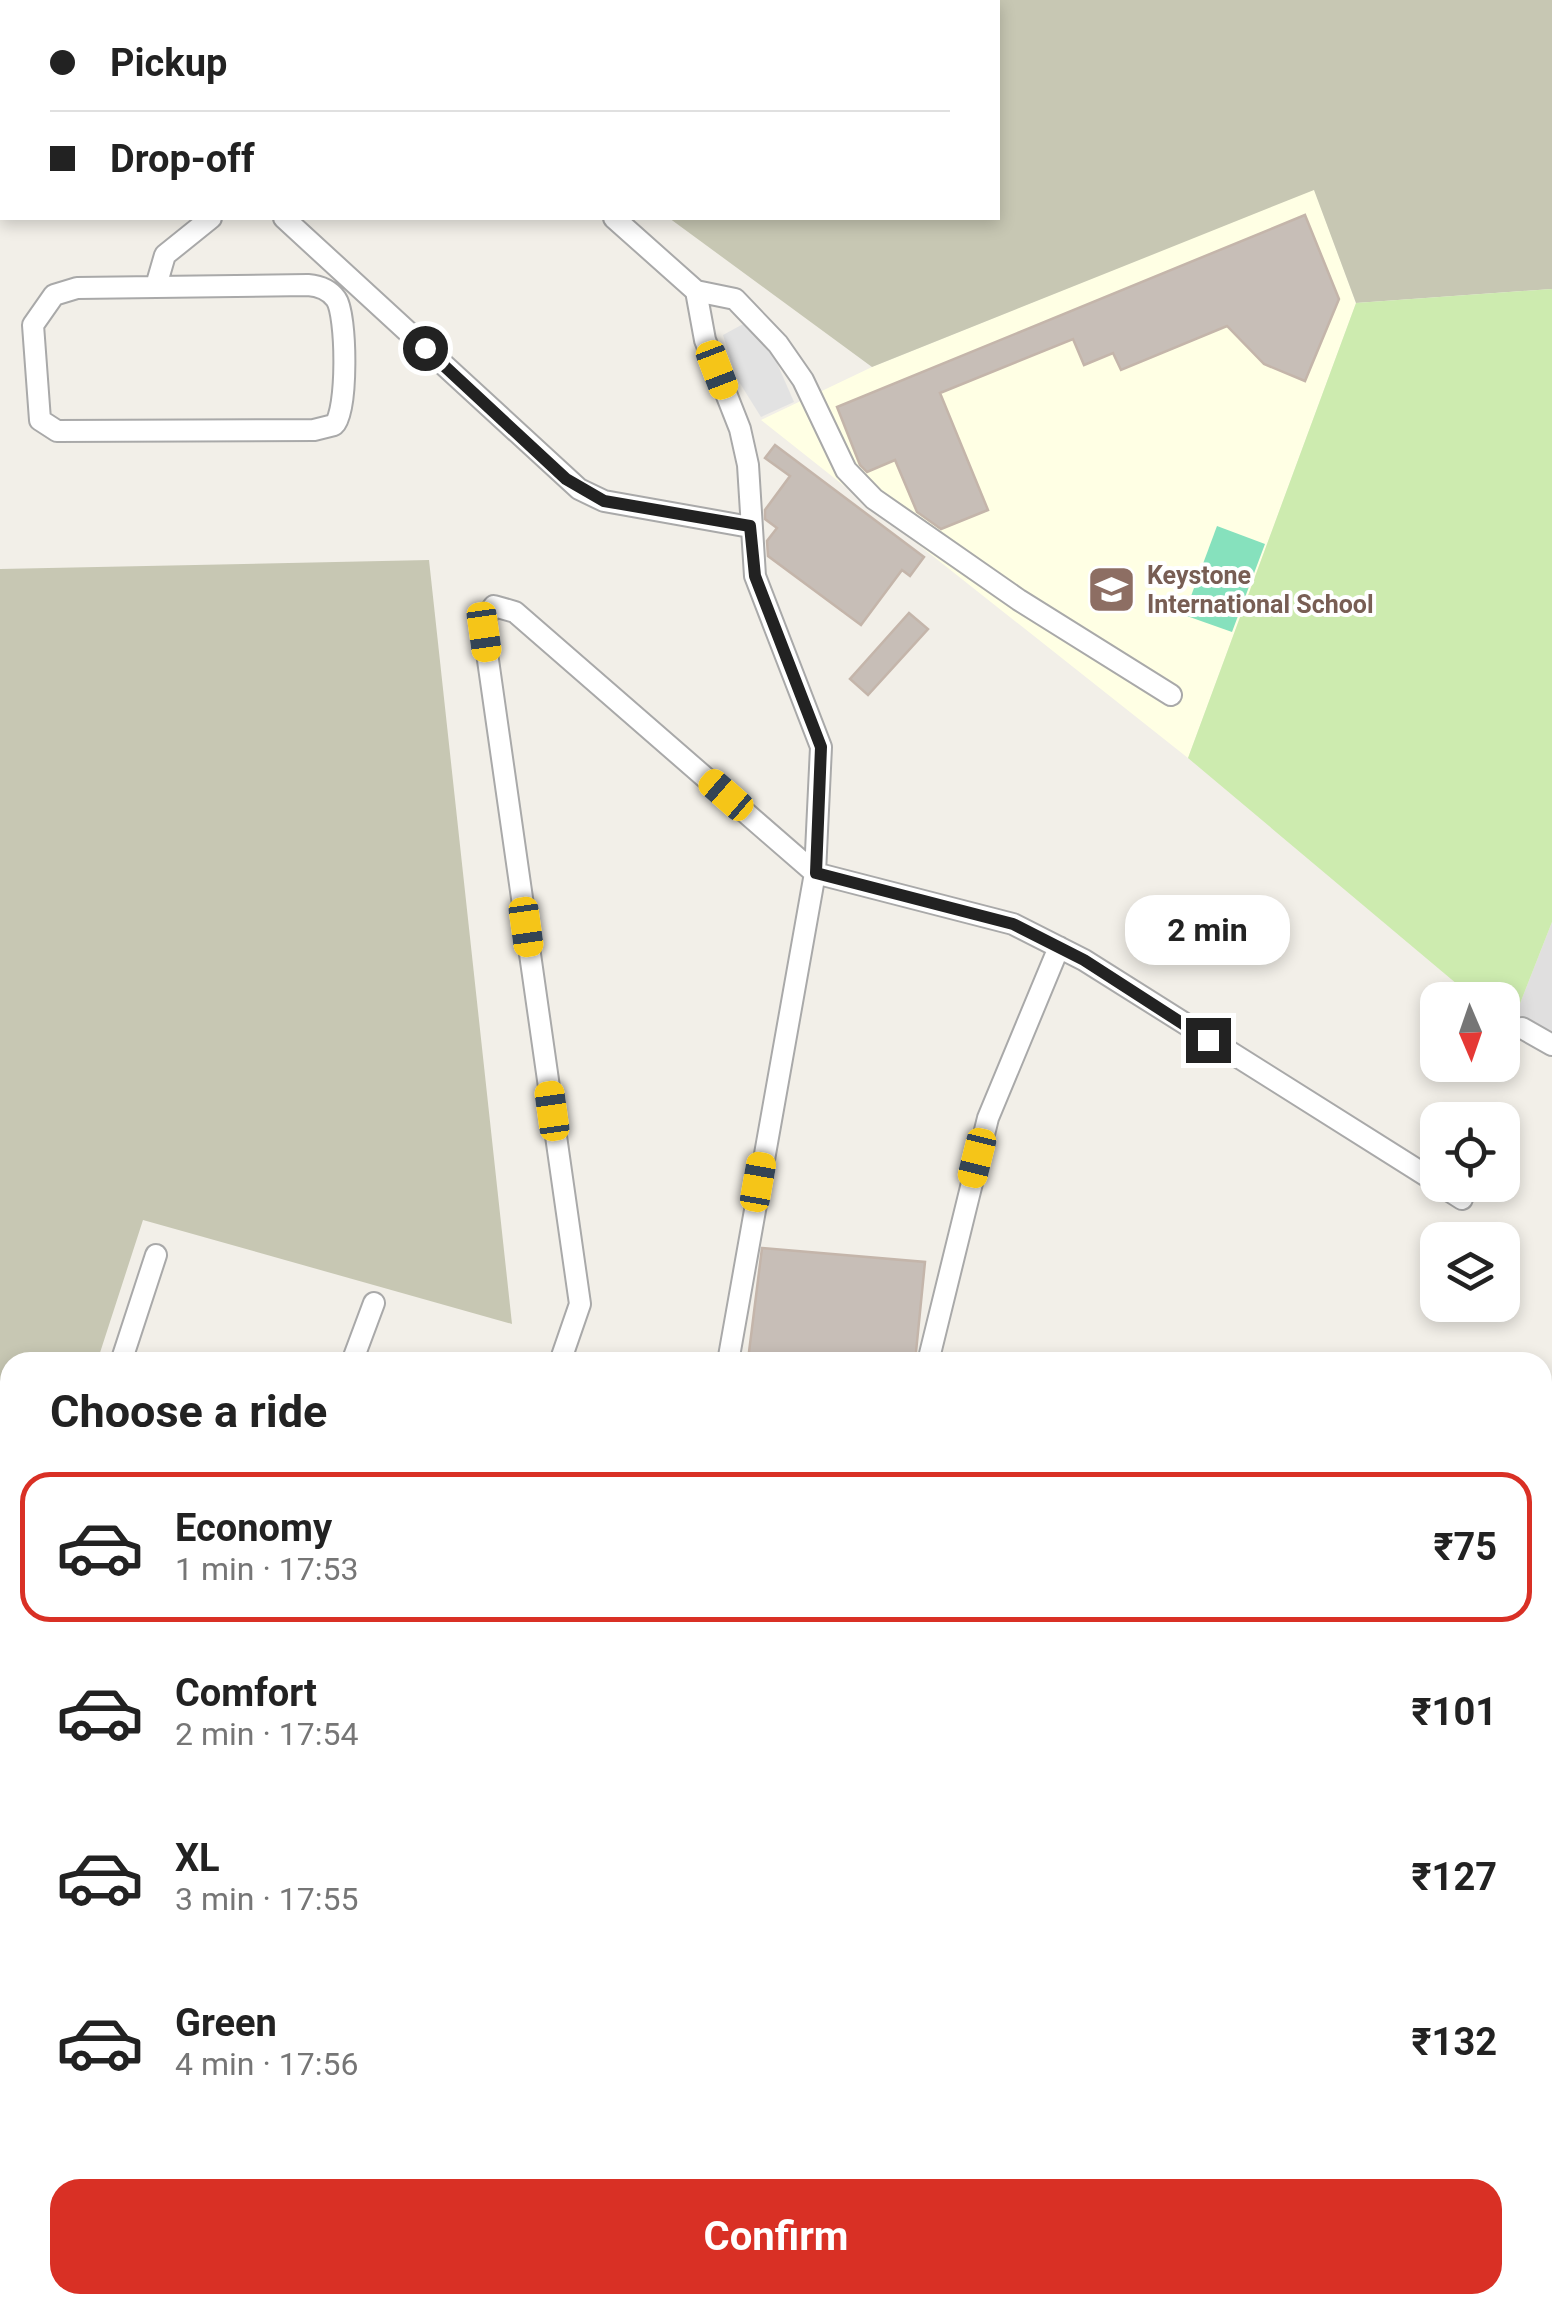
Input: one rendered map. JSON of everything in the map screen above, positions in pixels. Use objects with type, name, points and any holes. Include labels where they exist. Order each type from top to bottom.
[{"type":"street","points":[[156,286],[165,255],[209,220]]},
{"type":"street","points":[[286,220],[579,489],[604,501],[750,526]]},
{"type":"street","points":[[616,220],[696,290],[735,298],[778,344],[803,380],[846,470],[874,499],[1004,590],[1171,696]]},
{"type":"street","points":[[156,286],[320,286],[337,300],[342,312],[341,419],[314,430],[57,431],[45,425],[36,411],[33,342],[33,325],[42,309],[54,295],[77,288],[156,286]]},
{"type":"street","points":[[696,290],[705,340],[740,429],[748,465],[755,576],[821,747],[816,873],[730,1352]]},
{"type":"street","points":[[563,1352],[580,1304],[484,632],[488,611],[503,606],[515,612],[816,873],[1013,924],[1060,947],[1420,1172]]},
{"type":"street","points":[[930,1352],[988,1118],[1060,947]]},
{"type":"street","points":[[1522,1028],[1552,1045]]},
{"type":"street","points":[[124,1352],[156,1255]]},
{"type":"street","points":[[356,1352],[374,1303]]},
{"type":"shaded area","points":[[1000,0],[1552,0],[1552,289],[1356,303],[1314,190],[872,367],[672,220],[1000,220]]},
{"type":"shaded area","name":"Keystone International School","points":[[1314,189],[1356,303],[1188,758],[761,420],[872,367]]},
{"type":"shaded area","points":[[745,323],[773,354],[794,402],[761,417],[736,377],[723,335]]},
{"type":"shaded area","points":[[429,560],[512,1324],[143,1220],[100,1352],[0,1352],[0,569]]},
{"type":"shaded area","points":[[1552,922],[1552,1054],[1520,1035],[1520,1004]]},
{"type":"green space","points":[[1552,289],[1552,922],[1520,1004],[1520,982],[1455,982],[1188,758],[1356,303]]},
{"type":"green space","points":[[1217,526],[1265,544],[1232,632],[1184,615]]},
{"type":"building","points":[[1305,215],[1339,299],[1305,381],[1264,364],[1227,326],[1121,370],[1113,353],[1084,365],[1073,339],[940,393],[988,510],[941,529],[917,512],[895,460],[867,472],[860,465],[837,407]]},
{"type":"building","points":[[775,445],[924,557],[910,576],[902,570],[861,625],[768,556],[767,541],[777,528],[765,519],[765,510],[790,476],[765,458]]},
{"type":"building","points":[[909,613],[928,629],[868,695],[850,679]]},
{"type":"building","points":[[762,1248],[925,1262],[916,1352],[749,1352]]},
{"type":"place","name":"Keystone International School","points":[[1112,589]]},
{"type":"route","points":[[425,348],[566,479],[591,496],[750,526],[755,576],[778,641],[804,694],[821,747],[816,873],[1013,924],[1084,960],[1208,1040]]}]
